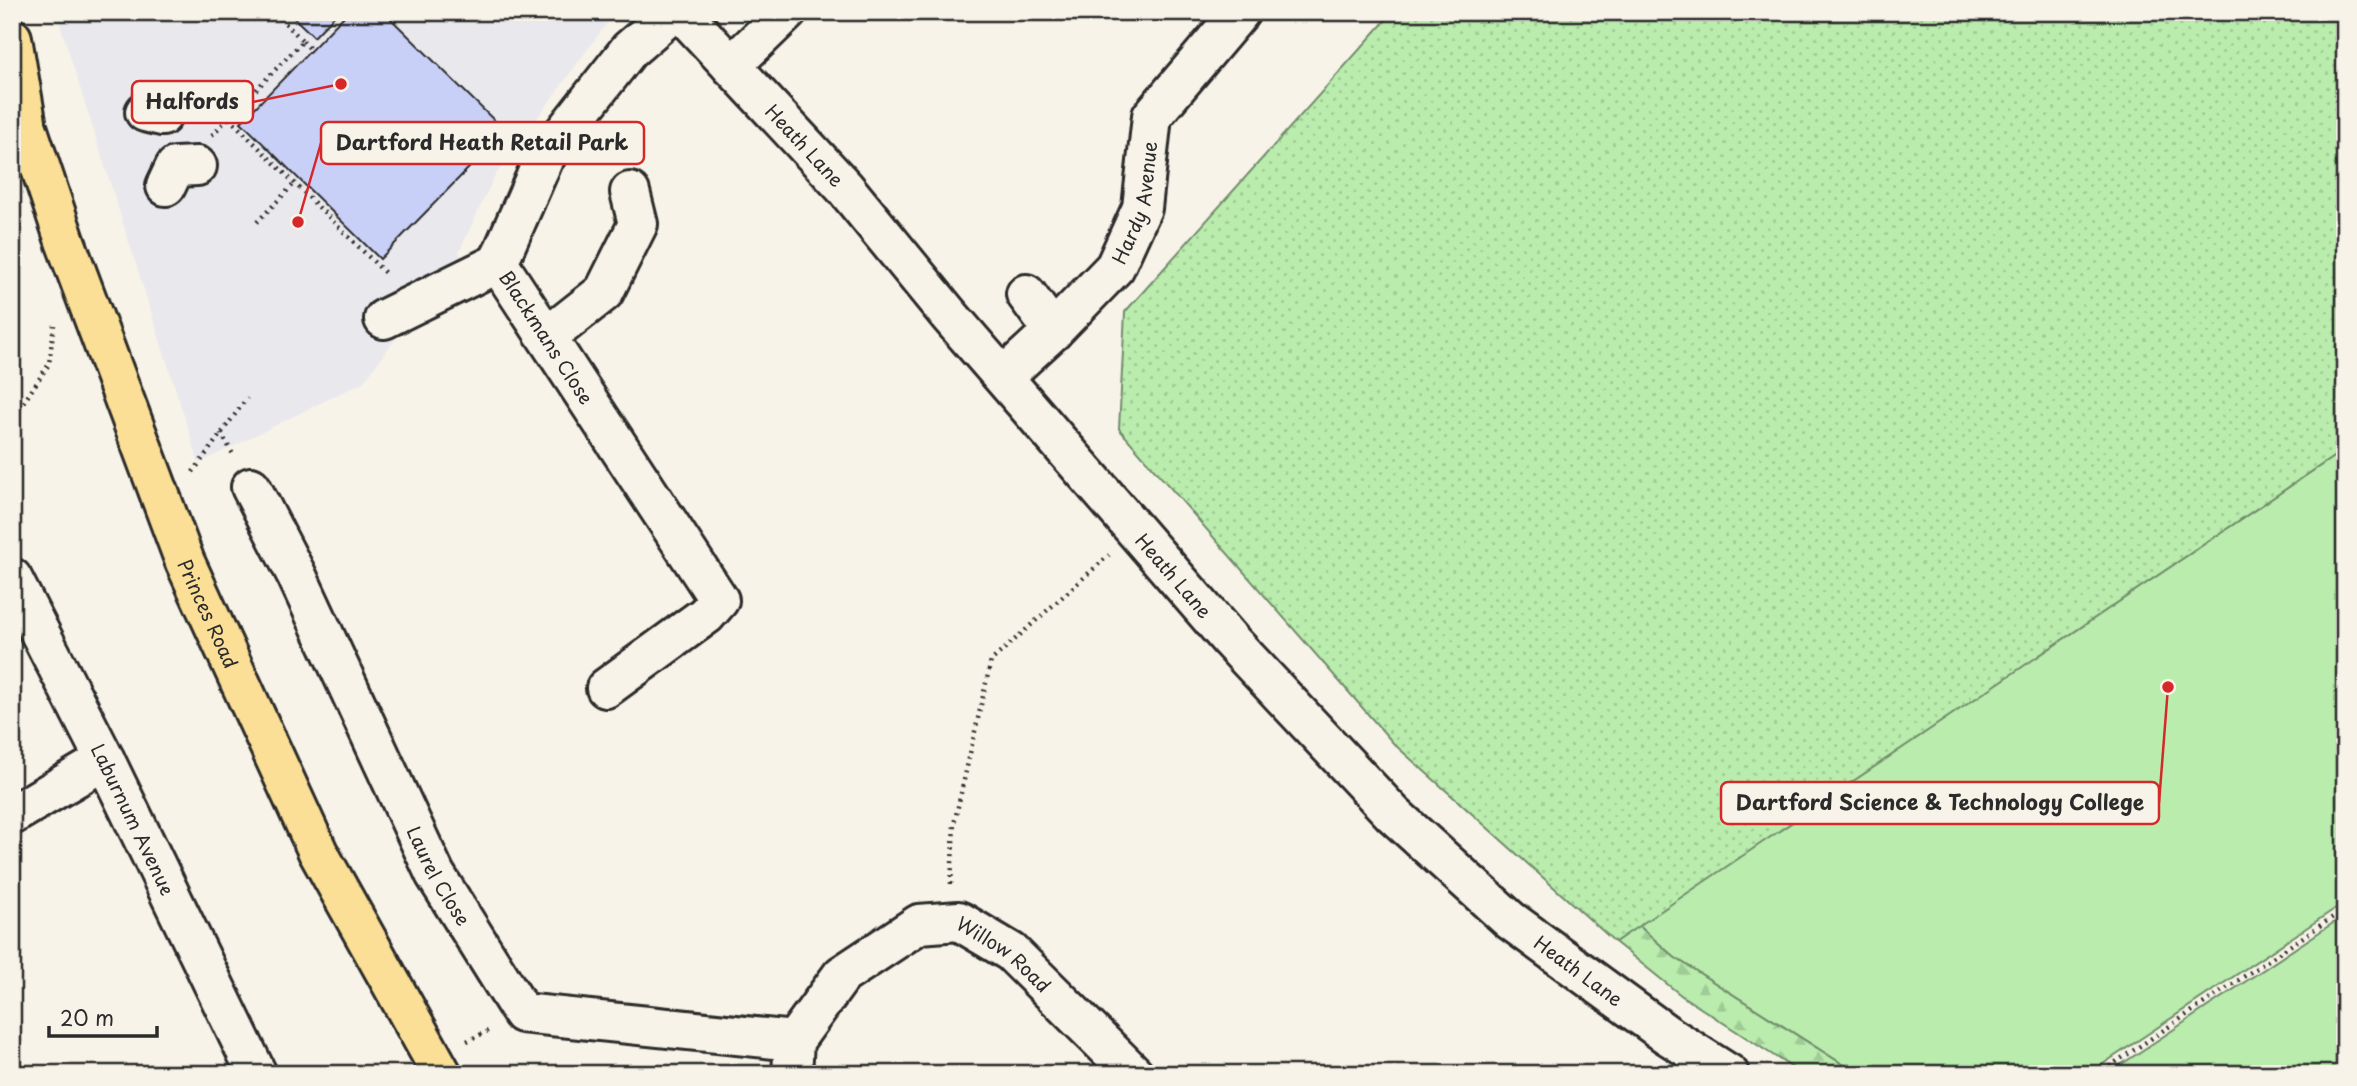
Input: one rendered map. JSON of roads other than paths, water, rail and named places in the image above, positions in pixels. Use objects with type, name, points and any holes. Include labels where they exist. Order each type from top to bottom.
[{"type":"main road","name":"Princes Road","points":[[12,38],[20,113],[65,241],[186,562],[318,852],[442,1074]]},
{"type":"street","name":"Blackmans Close","points":[[606,688],[706,615],[719,600],[498,263],[544,158],[629,50],[673,12]]},
{"type":"street","name":"Heath Lane","points":[[681,12],[845,188],[949,315],[1230,640],[1393,814],[1510,920],[1666,1034],[1729,1074]]},
{"type":"street","points":[[731,66],[788,12]]},
{"type":"street","name":"Hardy Avenue","points":[[1004,376],[1053,331],[1115,267],[1142,208],[1152,116],[1240,12]]},
{"type":"street","points":[[547,337],[604,292],[638,224],[630,192]]},
{"type":"street","points":[[400,311],[498,263]]},
{"type":"street","points":[[1026,294],[1053,331]]},
{"type":"street","name":"Laurel Close","points":[[251,487],[298,576],[435,874],[522,1013],[793,1057]]},
{"type":"street","name":"Laburnum Avenue","points":[[12,578],[105,760],[250,1070]]},
{"type":"street","points":[[12,815],[105,760]]},
{"type":"street","name":"Willow Road","points":[[793,1057],[842,975],[919,924],[959,921],[1011,951],[1133,1074]]},
{"type":"place","name":"Halfords","points":[[341,84]]},
{"type":"place","name":"Dartford Heath Retail Park","points":[[298,222]]},
{"type":"place","name":"Dartford Science & Technology College","points":[[2168,687]]}]
